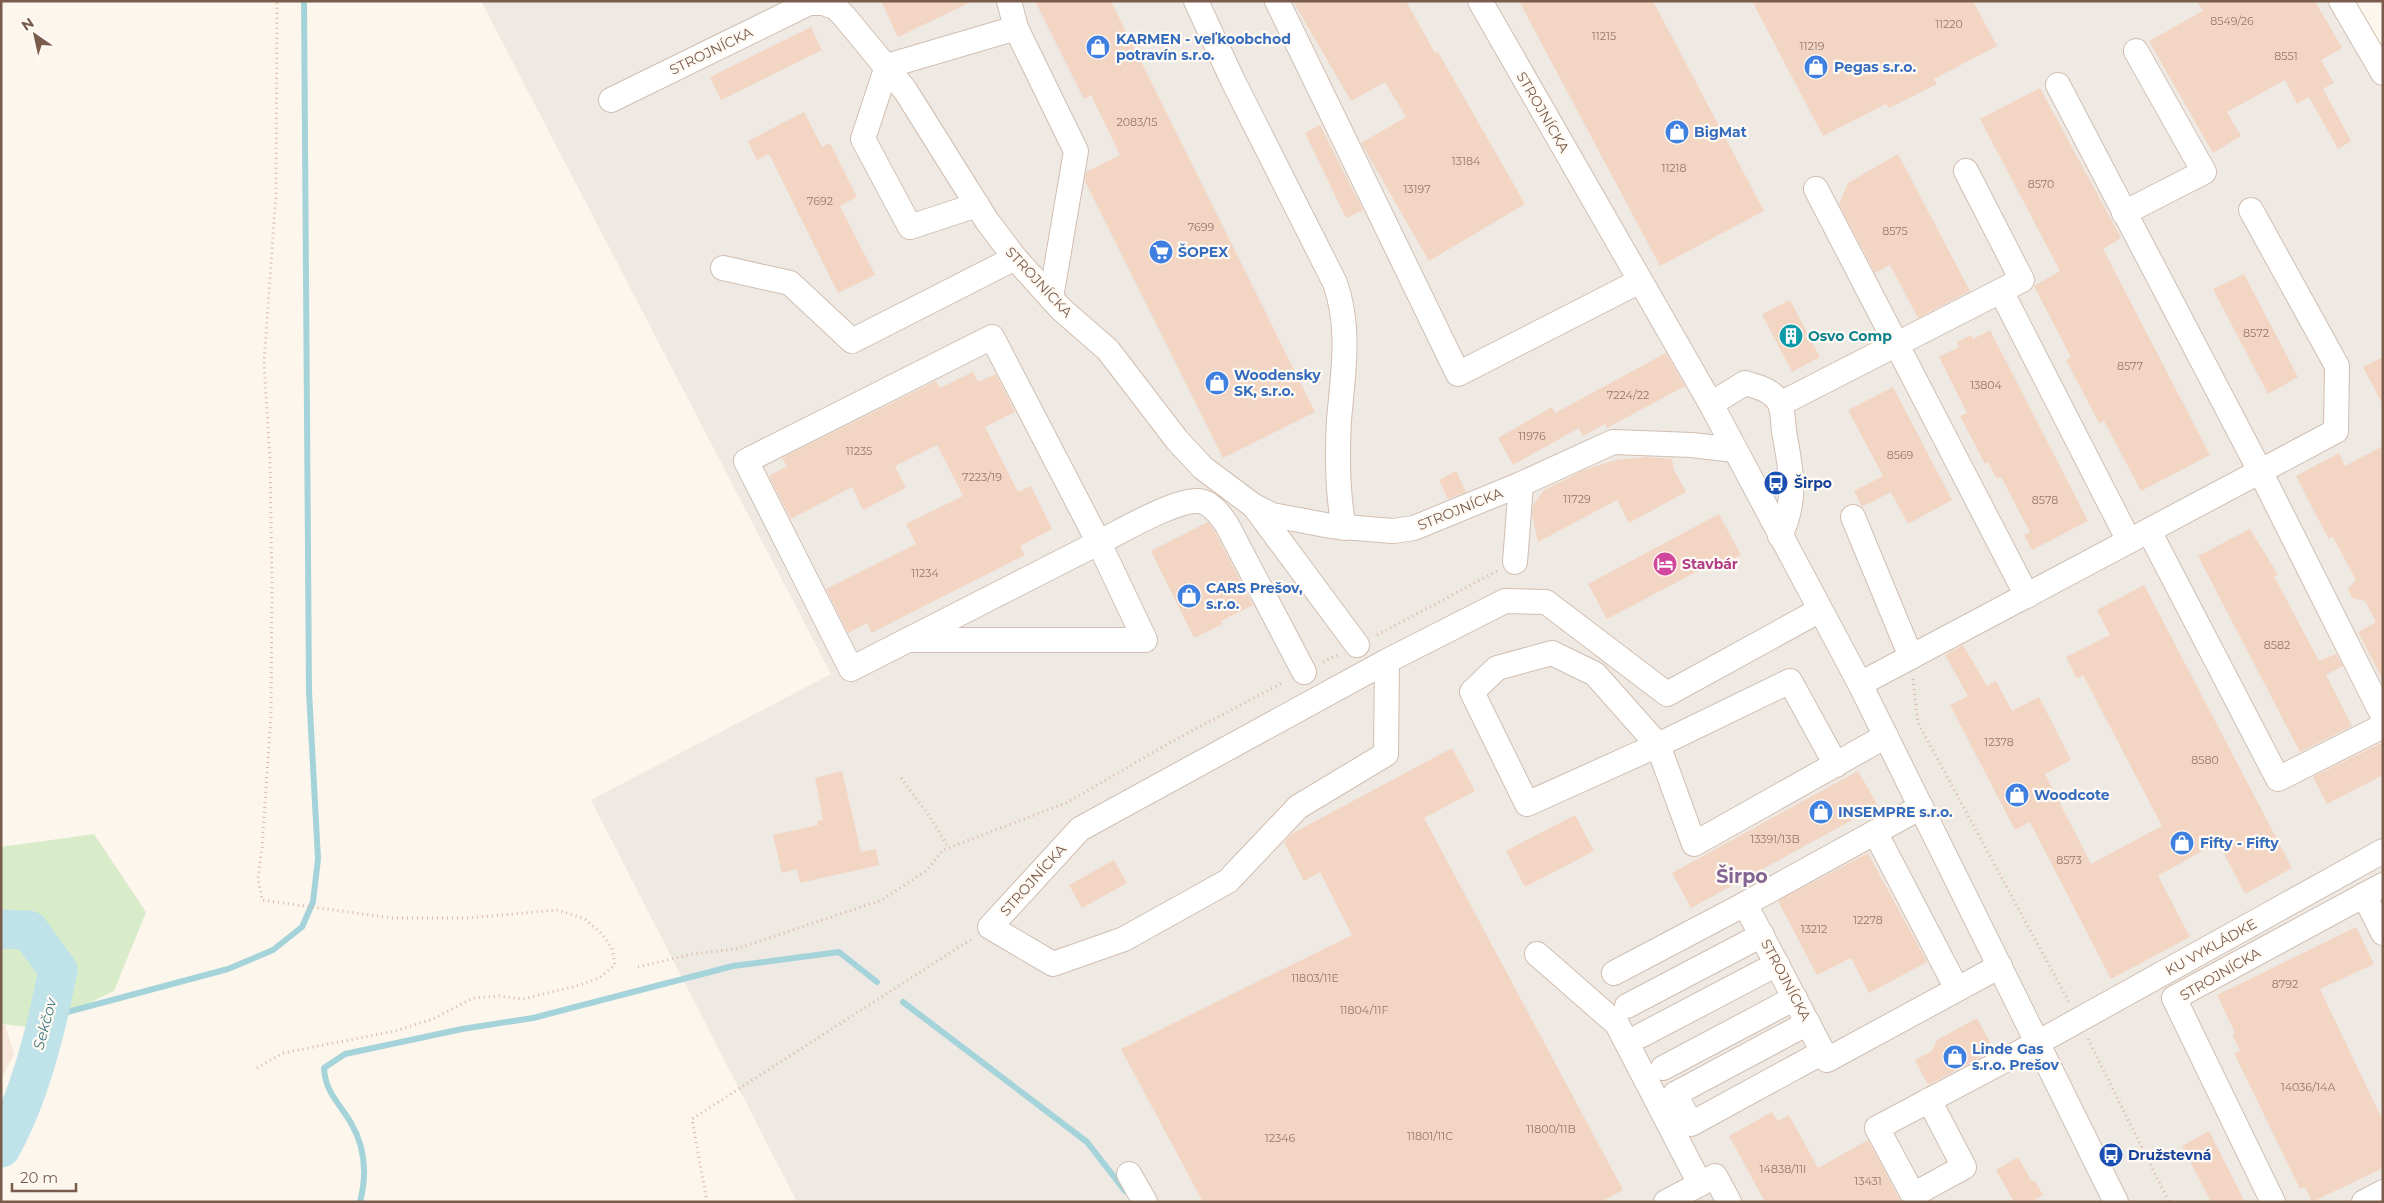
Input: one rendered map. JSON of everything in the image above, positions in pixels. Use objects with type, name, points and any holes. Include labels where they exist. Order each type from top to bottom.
[{"type":"street","points":[[1009,1],[1016,28],[1076,151],[1051,298]]},
{"type":"street","points":[[1196,1],[1233,80],[1335,283],[1342,304],[1345,354],[1339,420],[1338,486],[1344,528]]},
{"type":"street","points":[[1277,1],[1458,374],[1640,281]]},
{"type":"street","name":"STROJNÍCKA","points":[[1480,1],[1711,404],[1860,684],[2039,1042],[2116,1202]]},
{"type":"street","points":[[2341,1],[2383,74]]},
{"type":"street","name":"STROJNÍCKA","points":[[611,100],[808,3],[839,4],[915,104],[977,205],[1014,258],[1051,298],[1108,350],[1177,440],[1203,468],[1254,506],[1272,515],[1344,528],[1374,531],[1414,528],[1521,484],[1613,442],[1692,445],[1734,450]]},
{"type":"street","points":[[977,205],[910,227],[863,139],[887,66],[1016,28]]},
{"type":"street","points":[[2124,213],[2204,172],[2136,52]]},
{"type":"street","points":[[2058,85],[2260,471],[2383,716]]},
{"type":"street","points":[[1780,404],[2022,280],[1966,172]]},
{"type":"street","points":[[1816,189],[2027,596]]},
{"type":"street","points":[[1860,684],[2336,431],[2337,366],[2251,210]]},
{"type":"street","points":[[723,268],[790,283],[852,341],[1014,258]]},
{"type":"street","points":[[2001,291],[2278,779],[2383,726]]},
{"type":"street","points":[[908,640],[1145,640],[1099,543],[992,337],[746,461],[851,669],[908,640],[1099,543],[1178,503],[1201,501],[1216,510],[1227,525],[1304,672]]},
{"type":"street","points":[[1711,404],[1745,383],[1766,389],[1780,404],[1790,469],[1792,502],[1790,517],[1780,536]]},
{"type":"street","name":"STROJNÍCKA","points":[[1515,562],[1521,484]]},
{"type":"street","points":[[1254,506],[1357,645]]},
{"type":"street","points":[[1853,517],[1911,657]]},
{"type":"street","name":"STROJNÍCKA","points":[[1387,661],[1386,754],[1298,807],[1228,881],[1124,939],[1053,964],[990,927],[1080,829],[1387,661],[1504,601],[1546,602],[1667,694],[1820,610]]},
{"type":"street","points":[[1836,765],[1790,680],[1658,746],[1527,804],[1472,692],[1497,668],[1552,654],[1595,674],[1658,746],[1694,844],[1836,765],[1886,736]]},
{"type":"street","points":[[1614,973],[1746,904],[1921,807]]},
{"type":"street","points":[[1875,832],[1958,989]]},
{"type":"street","name":"KU VYKLÁDKE","points":[[1929,1100],[2039,1042],[2383,851]]},
{"type":"street","points":[[2374,890],[2383,933]]},
{"type":"street","name":"STROJNÍCKA","points":[[2273,1202],[2174,998],[2374,890]]},
{"type":"street","name":"STROJNÍCKA","points":[[1746,904],[1823,1052]]},
{"type":"street","points":[[1627,1006],[1762,934]]},
{"type":"street","points":[[1537,954],[1617,1024],[1700,1184]]},
{"type":"street","points":[[1640,1036],[1777,964]]},
{"type":"street","points":[[1808,1023],[1676,1094],[1691,1124],[1823,1052],[1827,1060],[2000,966]]},
{"type":"street","points":[[1663,1068],[1795,998]]},
{"type":"street","points":[[1129,1174],[1145,1202]]},
{"type":"street","points":[[1666,1202],[1716,1176],[1729,1202]]},
{"type":"street","points":[[2364,1202],[2383,1192]]},
{"type":"path","points":[[257,1068],[284,1053],[395,1031],[433,1019],[472,998],[499,996],[523,999],[580,985],[599,978],[615,965],[612,948],[602,934],[585,919],[558,910],[467,918],[391,918],[262,900],[258,878],[262,847],[270,715],[272,586],[270,461],[264,362],[276,194],[277,1]]},
{"type":"path","points":[[638,967],[692,954],[736,949],[882,900],[927,870],[943,850],[1066,803],[1171,742],[1515,562]]},
{"type":"path","points":[[1911,657],[1918,723],[2078,1020],[2168,1202]]},
{"type":"path","points":[[901,778],[930,817],[948,848]]},
{"type":"path","points":[[707,1202],[692,1120],[990,927]]},
{"type":"shaded area","points":[[481,1],[2335,1],[2383,86],[2383,1202],[797,1202],[591,800],[831,674]]},
{"type":"shaded area","points":[[1,1024],[5,1025],[14,1054],[1,1080]]},
{"type":"green space","points":[[94,834],[146,912],[114,991],[38,1028],[1,1024],[1,847]]},
{"type":"building","points":[[881,1],[973,1],[898,37]]},
{"type":"building","points":[[1035,1],[1111,1],[1315,412],[1223,458],[1085,181],[1086,172],[1120,155],[1091,95],[1084,99]]},
{"type":"building","points":[[1293,1],[1406,1],[1435,53],[1438,52],[1525,204],[1429,261],[1361,143],[1406,117],[1385,82],[1351,101]]},
{"type":"building","points":[[1519,1],[1653,1],[1764,211],[1660,266]]},
{"type":"building","points":[[1752,1],[1973,1],[1997,46],[1934,79],[1937,84],[1889,108],[1886,104],[1823,136]]},
{"type":"building","points":[[2197,1],[2315,1],[2342,48],[2321,60],[2334,83],[2323,89],[2351,141],[2338,149],[2309,97],[2297,104],[2285,80],[2227,112],[2241,136],[2213,153],[2149,41],[2203,11]]},
{"type":"building","points":[[811,27],[822,50],[721,100],[710,77]]},
{"type":"building","points":[[2040,88],[2121,238],[2103,249],[2210,455],[2141,491],[2104,421],[2099,423],[2066,360],[2071,357],[2034,286],[2060,271],[1980,119]]},
{"type":"building","points":[[804,112],[822,147],[830,143],[857,197],[840,206],[875,275],[838,293],[769,154],[757,160],[748,141]]},
{"type":"building","points":[[1320,125],[1363,210],[1346,218],[1305,133]]},
{"type":"building","points":[[1898,154],[1970,291],[1918,318],[1890,265],[1875,273],[1839,204],[1848,183]]},
{"type":"building","points":[[2244,274],[2298,377],[2268,394],[2213,289]]},
{"type":"building","name":"Osvo Comp","points":[[1790,300],[1820,357],[1792,372],[1762,314]]},
{"type":"building","points":[[1990,330],[2088,521],[2032,550],[2024,535],[2030,532],[2001,477],[1997,479],[1988,462],[1985,464],[1960,416],[1967,413],[1939,357],[1959,347],[1957,342],[1971,335],[1973,339]]},
{"type":"building","points":[[1666,353],[1685,386],[1607,428],[1605,424],[1583,436],[1579,428],[1513,465],[1498,438],[1552,407],[1555,413]]},
{"type":"building","points":[[2383,357],[2383,405],[2363,367]]},
{"type":"building","points":[[973,372],[978,382],[996,374],[1015,412],[985,427],[1018,492],[1031,486],[1052,529],[1020,546],[1025,555],[871,633],[867,623],[848,633],[826,589],[916,544],[906,524],[963,496],[937,445],[895,466],[906,488],[863,510],[852,487],[791,519],[769,476],[787,466],[782,458],[936,381],[940,388]]},
{"type":"building","points":[[1893,387],[1952,500],[1908,524],[1891,492],[1862,507],[1854,491],[1883,476],[1848,410]]},
{"type":"building","points":[[2383,446],[2383,680],[2358,632],[2376,622],[2365,601],[2352,598],[2348,589],[2356,580],[2333,537],[2328,538],[2296,476],[2339,453],[2345,466]]},
{"type":"building","points":[[1647,457],[1672,459],[1674,470],[1686,492],[1629,523],[1617,500],[1538,542],[1532,515],[1533,505],[1544,490],[1582,471],[1615,460]]},
{"type":"building","points":[[1456,471],[1466,492],[1448,499],[1439,480]]},
{"type":"building","points":[[1719,514],[1741,555],[1720,566],[1717,561],[1607,619],[1588,584]]},
{"type":"building","points":[[1208,522],[1253,605],[1221,621],[1223,624],[1194,638],[1151,551]]},
{"type":"building","points":[[2250,529],[2278,575],[2274,576],[2319,661],[2336,654],[2343,666],[2326,675],[2352,726],[2300,752],[2198,556]]},
{"type":"building","points":[[2144,585],[2292,868],[2245,894],[2218,842],[2158,876],[2190,937],[2111,979],[2030,822],[2015,830],[1950,705],[1968,696],[1945,655],[1963,645],[1987,686],[1996,681],[2012,711],[2039,697],[2071,760],[2045,774],[2091,864],[2162,826],[2083,675],[2077,679],[2066,657],[2110,635],[2097,610]]},
{"type":"building","points":[[2383,742],[2383,775],[2327,804],[2313,777]]},
{"type":"building","points":[[1452,748],[1475,791],[1424,818],[1623,1190],[1600,1202],[1203,1202],[1121,1049],[1352,935],[1320,872],[1304,881],[1284,842],[1293,833]]},
{"type":"building","points":[[842,771],[861,852],[876,849],[879,865],[800,883],[797,869],[782,873],[773,835],[818,825],[817,821],[823,820],[815,778]]},
{"type":"building","points":[[1858,771],[1878,806],[1691,908],[1672,873]]},
{"type":"building","points":[[1575,815],[1594,851],[1525,887],[1506,851]]},
{"type":"building","points":[[1868,853],[1927,962],[1869,993],[1851,958],[1817,975],[1778,901]]},
{"type":"building","points":[[1114,860],[1127,883],[1082,908],[1069,885]]},
{"type":"building","points":[[2356,927],[2374,964],[2320,989],[2383,1121],[2383,1168],[2312,1202],[2305,1187],[2300,1189],[2234,1053],[2240,1051],[2232,1034],[2235,1033],[2217,995]]},
{"type":"building","name":"Linde Gas s.r.o. Prešov","points":[[1977,1018],[1994,1050],[1928,1085],[1915,1060],[1932,1051],[1937,1040]]},
{"type":"building","points":[[1772,1112],[1778,1121],[1789,1115],[1818,1168],[1868,1140],[1901,1202],[1765,1202],[1729,1136]]},
{"type":"building","points":[[2209,1131],[2245,1202],[2211,1202],[2182,1146]]},
{"type":"building","points":[[2018,1157],[2032,1182],[2035,1181],[2043,1195],[2032,1202],[2014,1202],[1996,1170]]},
{"type":"waterway","points":[[49,1017],[228,969],[273,950],[302,927],[313,902],[318,859],[309,691],[304,1]]},
{"type":"waterway","name":"Sekčov","points":[[1,929],[29,930],[58,970],[49,1015],[29,1084],[21,1107],[1,1148]]},
{"type":"waterway","points":[[360,1202],[364,1182],[362,1151],[356,1132],[330,1091],[324,1068],[345,1054],[462,1029],[533,1018],[733,966],[839,952],[877,982]]},
{"type":"waterway","points":[[903,1002],[1087,1142],[1125,1191]]},
{"type":"place","name":"KARMEN - veľkoobchod potravín s.r.o.","points":[[1098,47]]},
{"type":"place","name":"Pegas s.r.o.","points":[[1816,67]]},
{"type":"place","name":"BigMat","points":[[1677,132]]},
{"type":"place","name":"ŠOPEX","points":[[1161,252]]},
{"type":"place","name":"Osvo Comp","points":[[1791,336]]},
{"type":"place","name":"Woodensky SK, s.r.o.","points":[[1217,383]]},
{"type":"place","name":"Širpo","points":[[1776,483]]},
{"type":"place","name":"Stavbár","points":[[1665,564]]},
{"type":"place","name":"CARS Prešov, s.r.o.","points":[[1189,596]]},
{"type":"place","name":"Woodcote","points":[[2017,795]]},
{"type":"place","name":"INSEMPRE s.r.o.","points":[[1821,812]]},
{"type":"place","name":"Fifty - Fifty","points":[[2182,843]]},
{"type":"place","name":"Linde Gas s.r.o. Prešov","points":[[1955,1057]]},
{"type":"place","name":"Družstevná","points":[[2111,1155]]},
{"type":"district","name":"Širpo","points":[[1742,876]]}]
